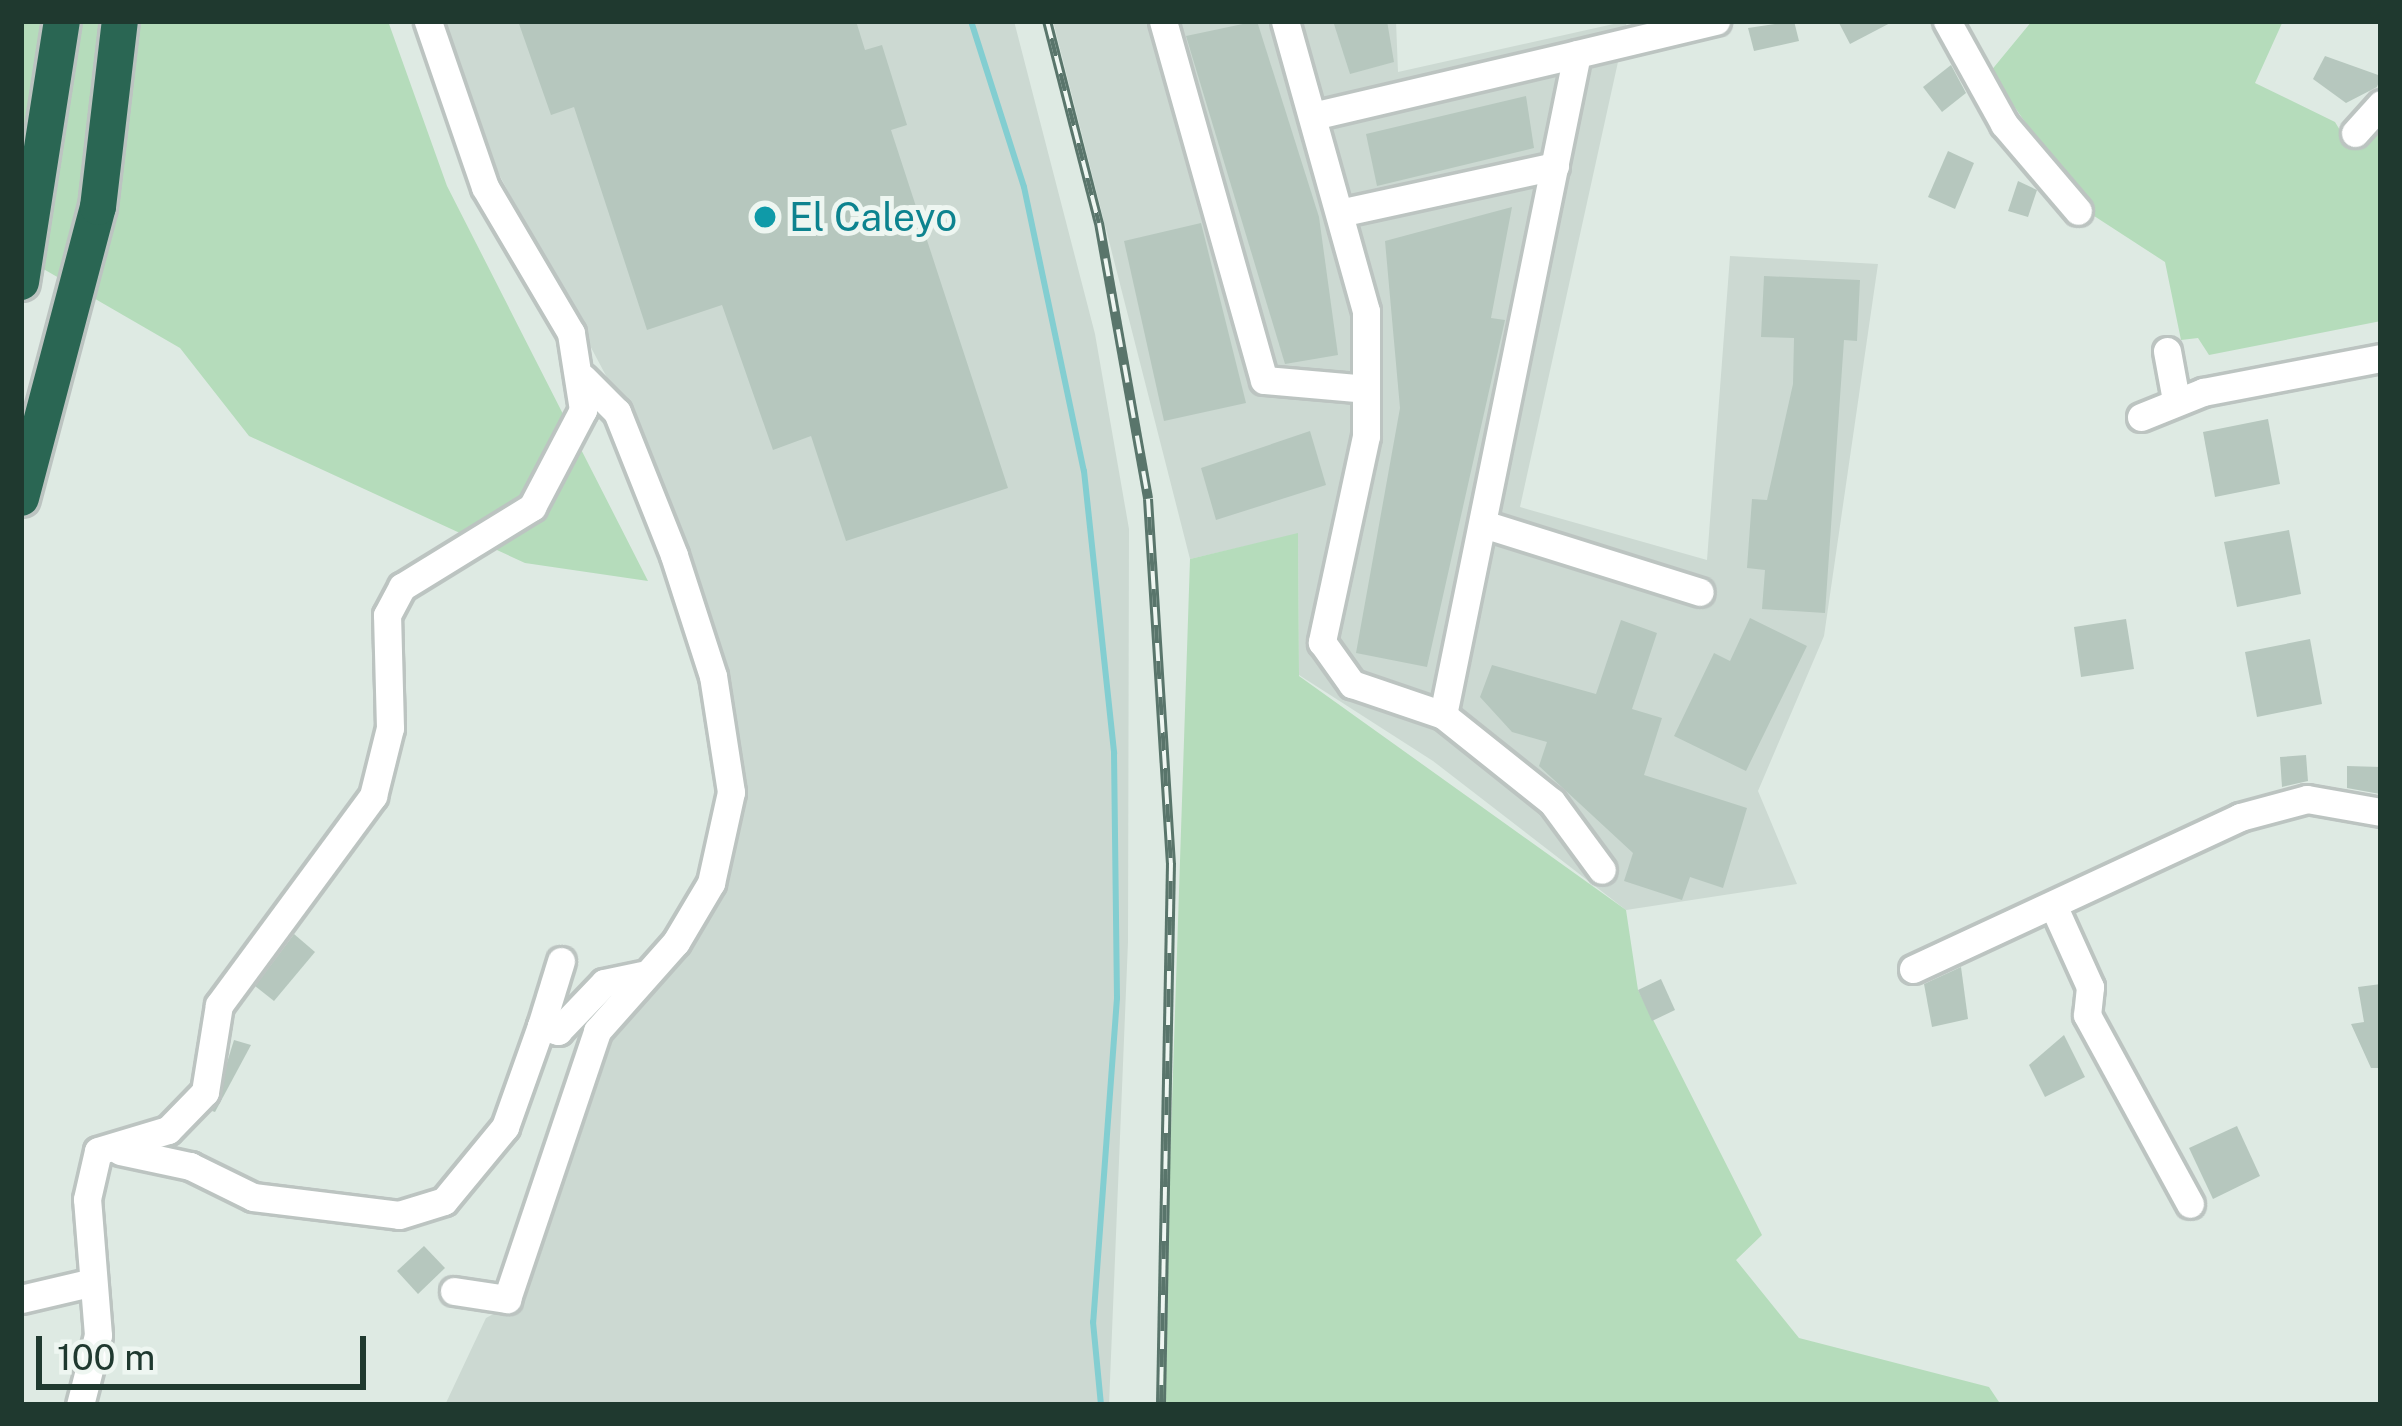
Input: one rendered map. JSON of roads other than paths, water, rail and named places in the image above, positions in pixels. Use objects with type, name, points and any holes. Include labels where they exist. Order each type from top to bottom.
[{"type":"highway","points":[[21,281],[62,21]]},
{"type":"highway","points":[[21,498],[98,207],[120,21]]},
{"type":"street","points":[[98,1151],[168,1130],[205,1092],[231,985],[373,796],[390,728],[395,601],[532,507],[584,410],[583,378],[548,287],[484,187],[428,21]]},
{"type":"street","points":[[1163,21],[1264,380],[1366,388]]},
{"type":"street","points":[[1285,21],[1317,115],[1366,310],[1366,388],[1322,642],[1352,684],[1443,715],[1552,802],[1602,870]]},
{"type":"street","points":[[1317,115],[1716,21]]},
{"type":"street","points":[[1947,21],[2004,124],[2078,211]]},
{"type":"street","points":[[1443,715],[1577,54]]},
{"type":"street","points":[[2355,133],[2381,104]]},
{"type":"street","points":[[1344,212],[1555,166]]},
{"type":"street","points":[[2167,352],[2176,400]]},
{"type":"street","points":[[2141,417],[2176,400],[2381,358]]},
{"type":"street","points":[[454,1291],[507,1299],[597,1031],[711,883],[731,792],[713,676],[674,555],[616,412],[583,378]]},
{"type":"street","points":[[1484,524],[1700,592]]},
{"type":"street","points":[[1913,969],[2240,817],[2307,799],[2381,812]]},
{"type":"street","points":[[2053,905],[2090,987],[2087,1015],[2190,1204]]},
{"type":"street","points":[[98,1151],[145,1152],[253,1197],[399,1215],[444,1201],[473,1172],[505,1127],[562,961]]},
{"type":"street","points":[[542,1026],[558,1031],[604,983],[642,974]]},
{"type":"street","points":[[80,1405],[98,1335],[89,1283],[98,1151]]},
{"type":"street","points":[[21,1299],[89,1283]]},
{"type":"waterway","points":[[971,21],[1024,187],[1084,471],[1114,753],[1117,998],[1093,1322],[1101,1405]]},
{"type":"railway","points":[[1047,21],[1099,223],[1148,499],[1171,863],[1161,1405]]},
{"type":"place","name":"El Caleyo","points":[[765,217]]}]
